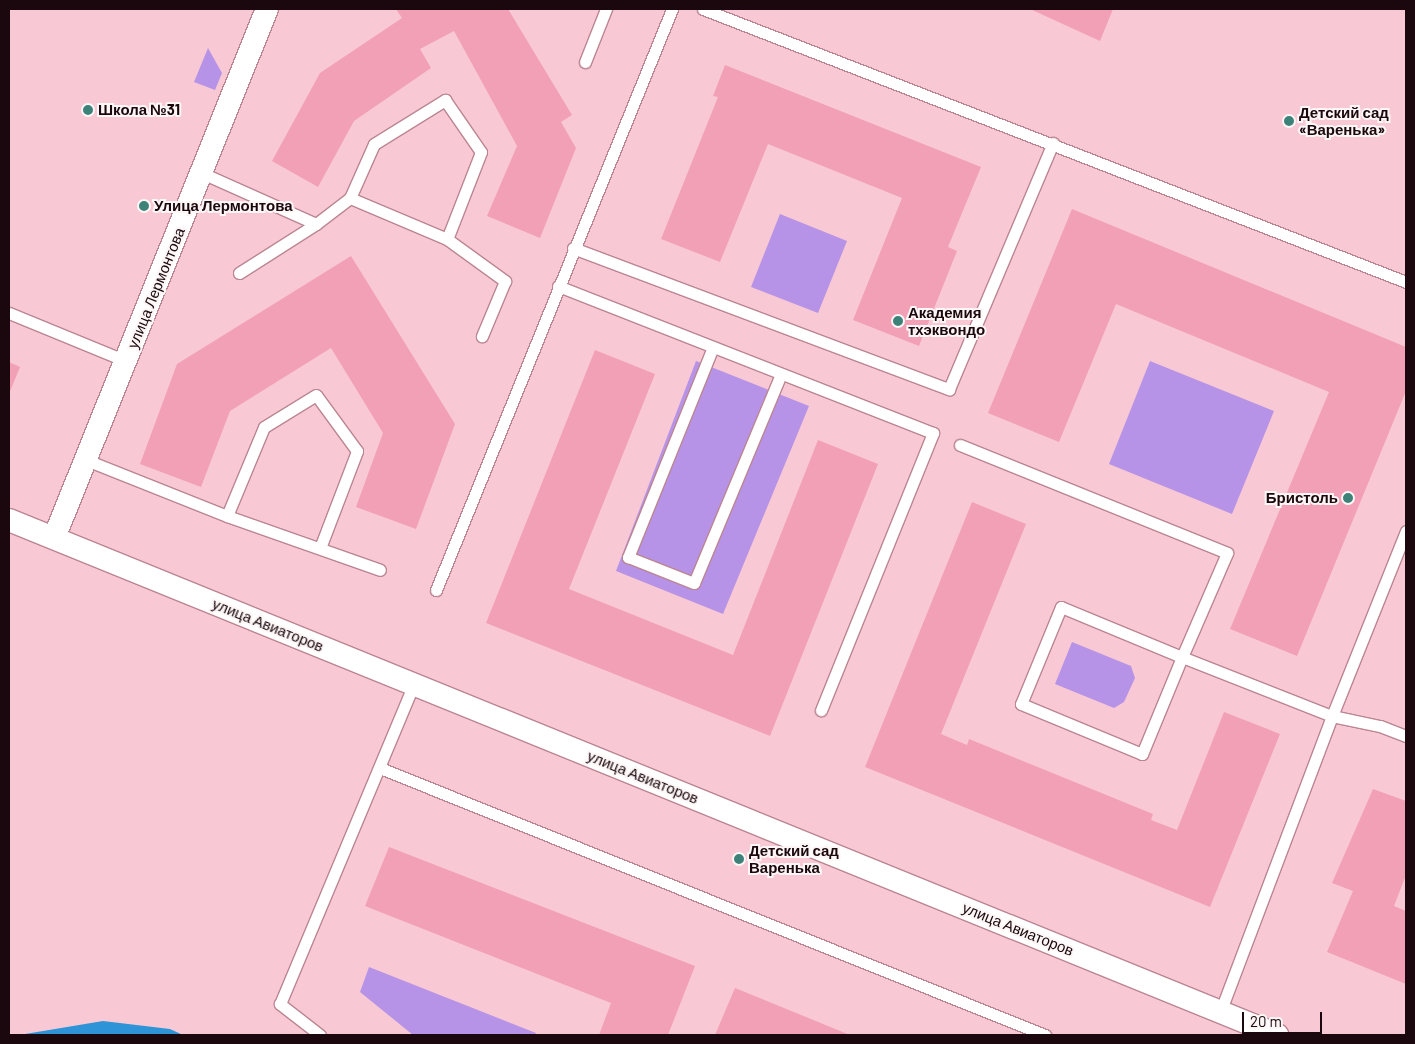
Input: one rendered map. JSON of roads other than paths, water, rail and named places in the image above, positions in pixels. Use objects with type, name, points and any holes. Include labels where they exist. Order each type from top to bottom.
[{"type":"street","name":"улица Лермонтова","points":[[54,538],[268,9]]},
{"type":"street","name":"улица Авиаторов","points":[[9,520],[1277,1035]]},
{"type":"lane","points":[[585,62],[606,9]]},
{"type":"lane","points":[[436,590],[573,248],[672,9]]},
{"type":"lane","points":[[703,9],[1053,143],[1406,282]]},
{"type":"lane","points":[[239,273],[316,224],[350,198],[374,144],[445,100],[481,152],[447,239]]},
{"type":"lane","points":[[573,248],[949,390],[1053,143]]},
{"type":"lane","points":[[202,174],[316,224]]},
{"type":"lane","points":[[350,198],[447,239],[505,281],[482,336]]},
{"type":"lane","points":[[558,286],[933,433],[821,710]]},
{"type":"lane","points":[[9,312],[126,361]]},
{"type":"lane","points":[[713,347],[628,556],[694,583],[781,374]]},
{"type":"lane","points":[[227,516],[264,427],[316,395],[357,451],[320,548]]},
{"type":"lane","points":[[960,445],[1227,553],[1182,657],[1142,754],[1021,704],[1061,607],[1182,657],[1332,716],[1380,726],[1406,736]]},
{"type":"lane","points":[[86,460],[227,516],[380,570]]},
{"type":"lane","points":[[1220,1012],[1332,716],[1406,531]]},
{"type":"lane","points":[[320,1035],[280,1004],[414,684]]},
{"type":"lane","points":[[380,768],[1044,1035]]},
{"type":"water","points":[[103,1021],[170,1029],[183,1035],[19,1035]]},
{"type":"place","name":"Школа №31","points":[[88,110]]},
{"type":"place","name":"Детский сад «Варенька»","points":[[1289,121]]},
{"type":"place","name":"Улица Лермонтова","points":[[144,206]]},
{"type":"place","name":"Академия тхэквондо","points":[[898,321]]},
{"type":"place","name":"Бристоль","points":[[1348,498]]},
{"type":"place","name":"Детский сад Варенька","points":[[739,859]]}]
